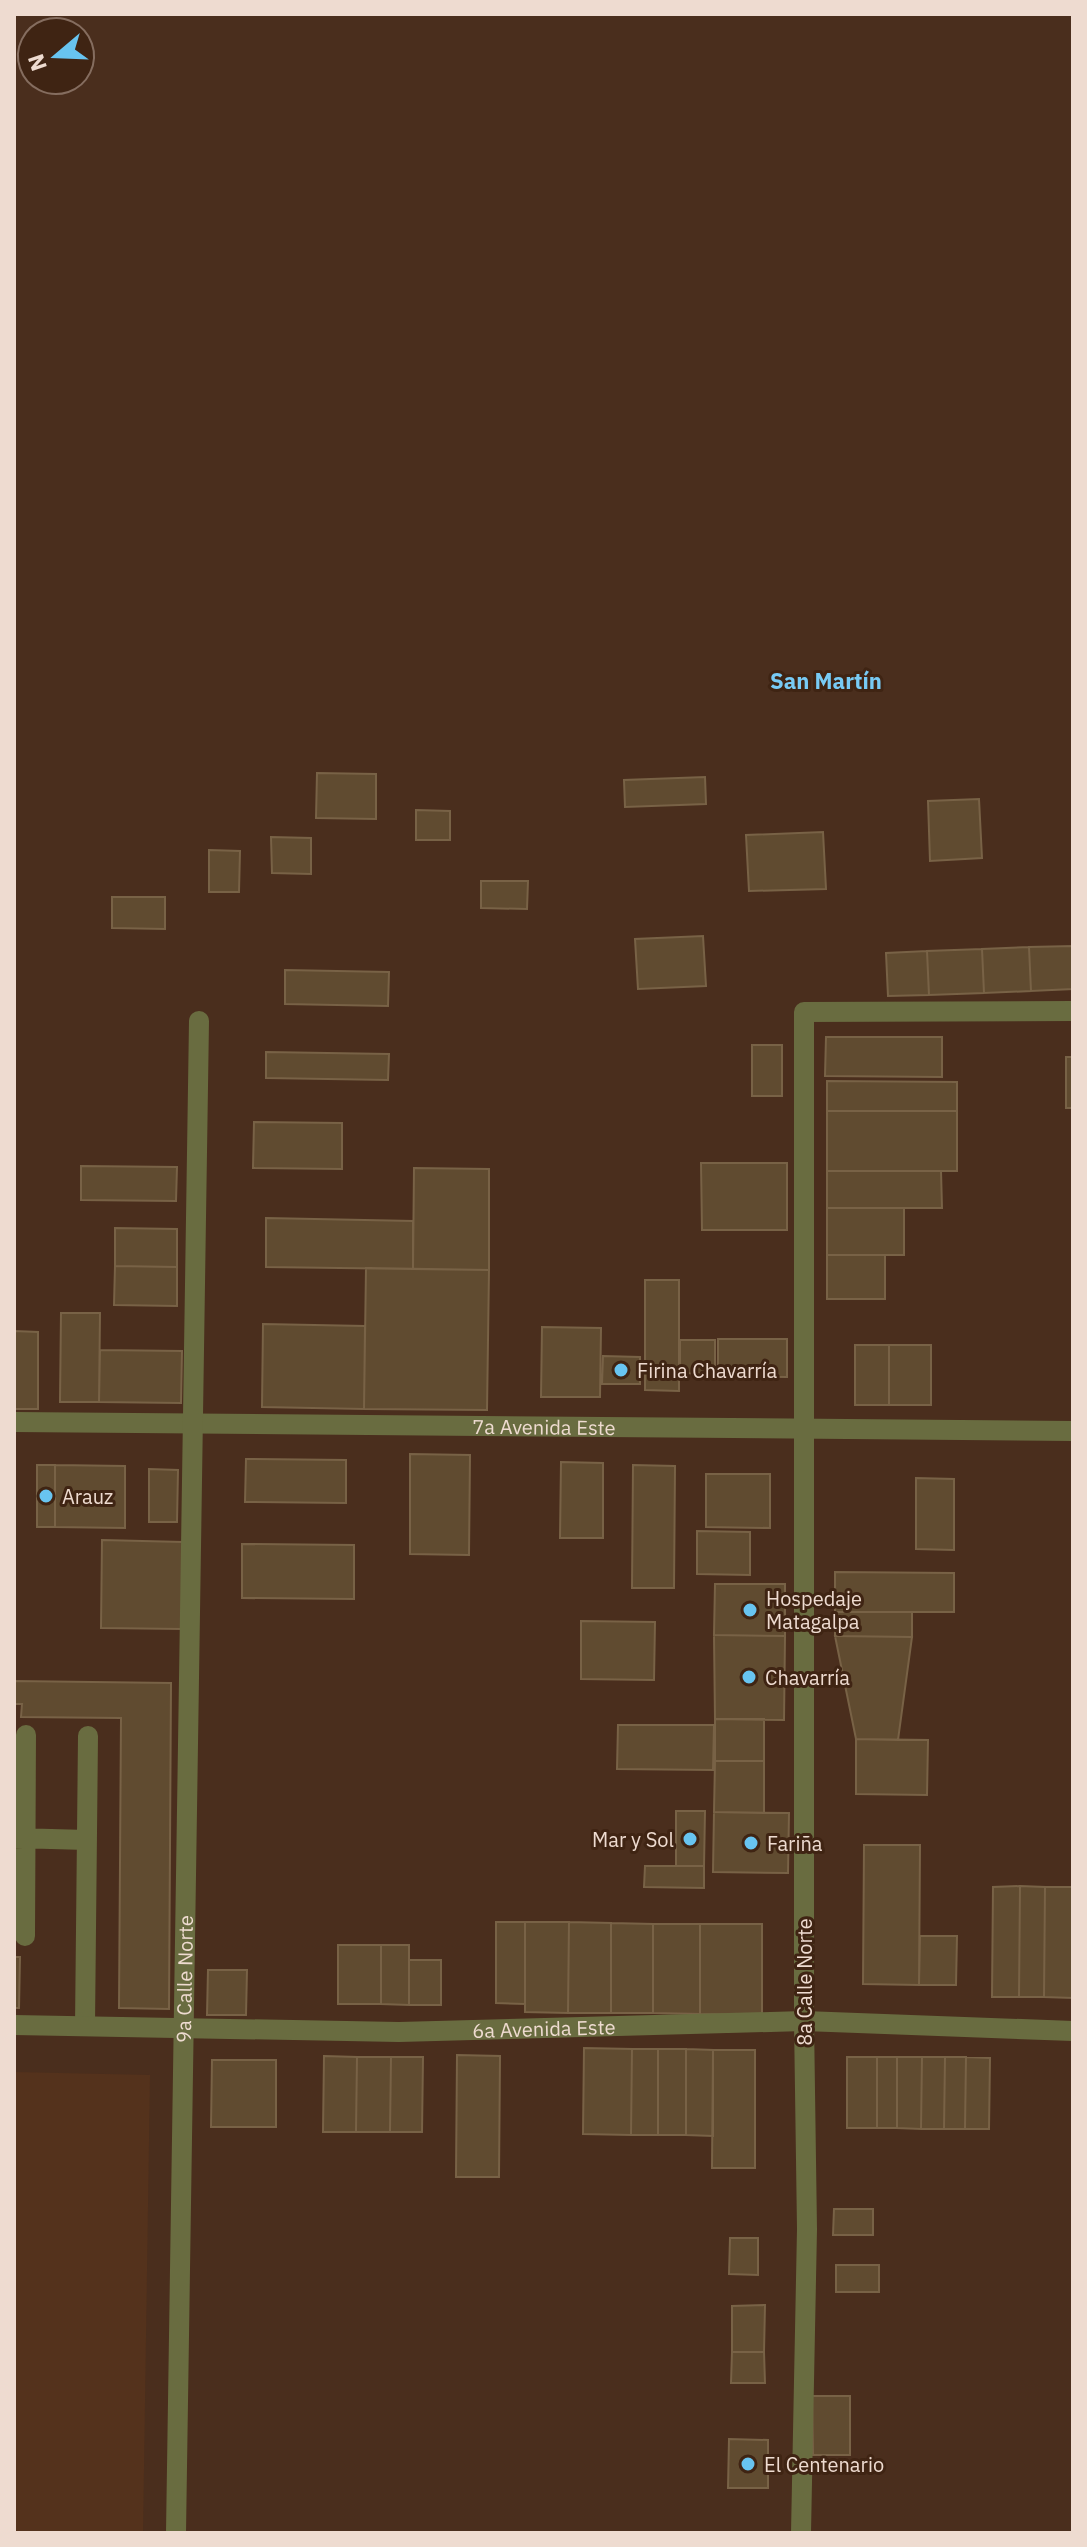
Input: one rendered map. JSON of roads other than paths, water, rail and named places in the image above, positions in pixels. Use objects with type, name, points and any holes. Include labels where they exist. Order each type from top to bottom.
[{"type":"street","name":"8a Calle Norte","points":[[801,2533],[807,2229],[804,2021],[804,1012],[1073,1011]]},
{"type":"street","name":"9a Calle Norte","points":[[176,2533],[181,2027],[195,1424],[199,1021]]},
{"type":"street","name":"7a Avenida Este","points":[[14,1422],[1073,1431]]},
{"type":"street","points":[[25,1936],[20,1838],[26,1735]]},
{"type":"street","points":[[85,2026],[88,1736]]},
{"type":"street","points":[[20,1838],[87,1840]]},
{"type":"street","name":"6a Avenida Este","points":[[14,2025],[399,2032],[804,2021],[1073,2031]]},
{"type":"place","name":"Firina Chavarría","points":[[621,1370]]},
{"type":"place","name":"Arauz","points":[[46,1496]]},
{"type":"place","name":"Hospedaje Matagalpa","points":[[750,1610]]},
{"type":"place","name":"Chavarría","points":[[749,1677]]},
{"type":"place","name":"Mar y Sol","points":[[690,1839]]},
{"type":"place","name":"Fariña","points":[[751,1843]]},
{"type":"place","name":"El Centenario","points":[[748,2464]]},
{"type":"district","name":"San Martín","points":[[826,680]]}]
